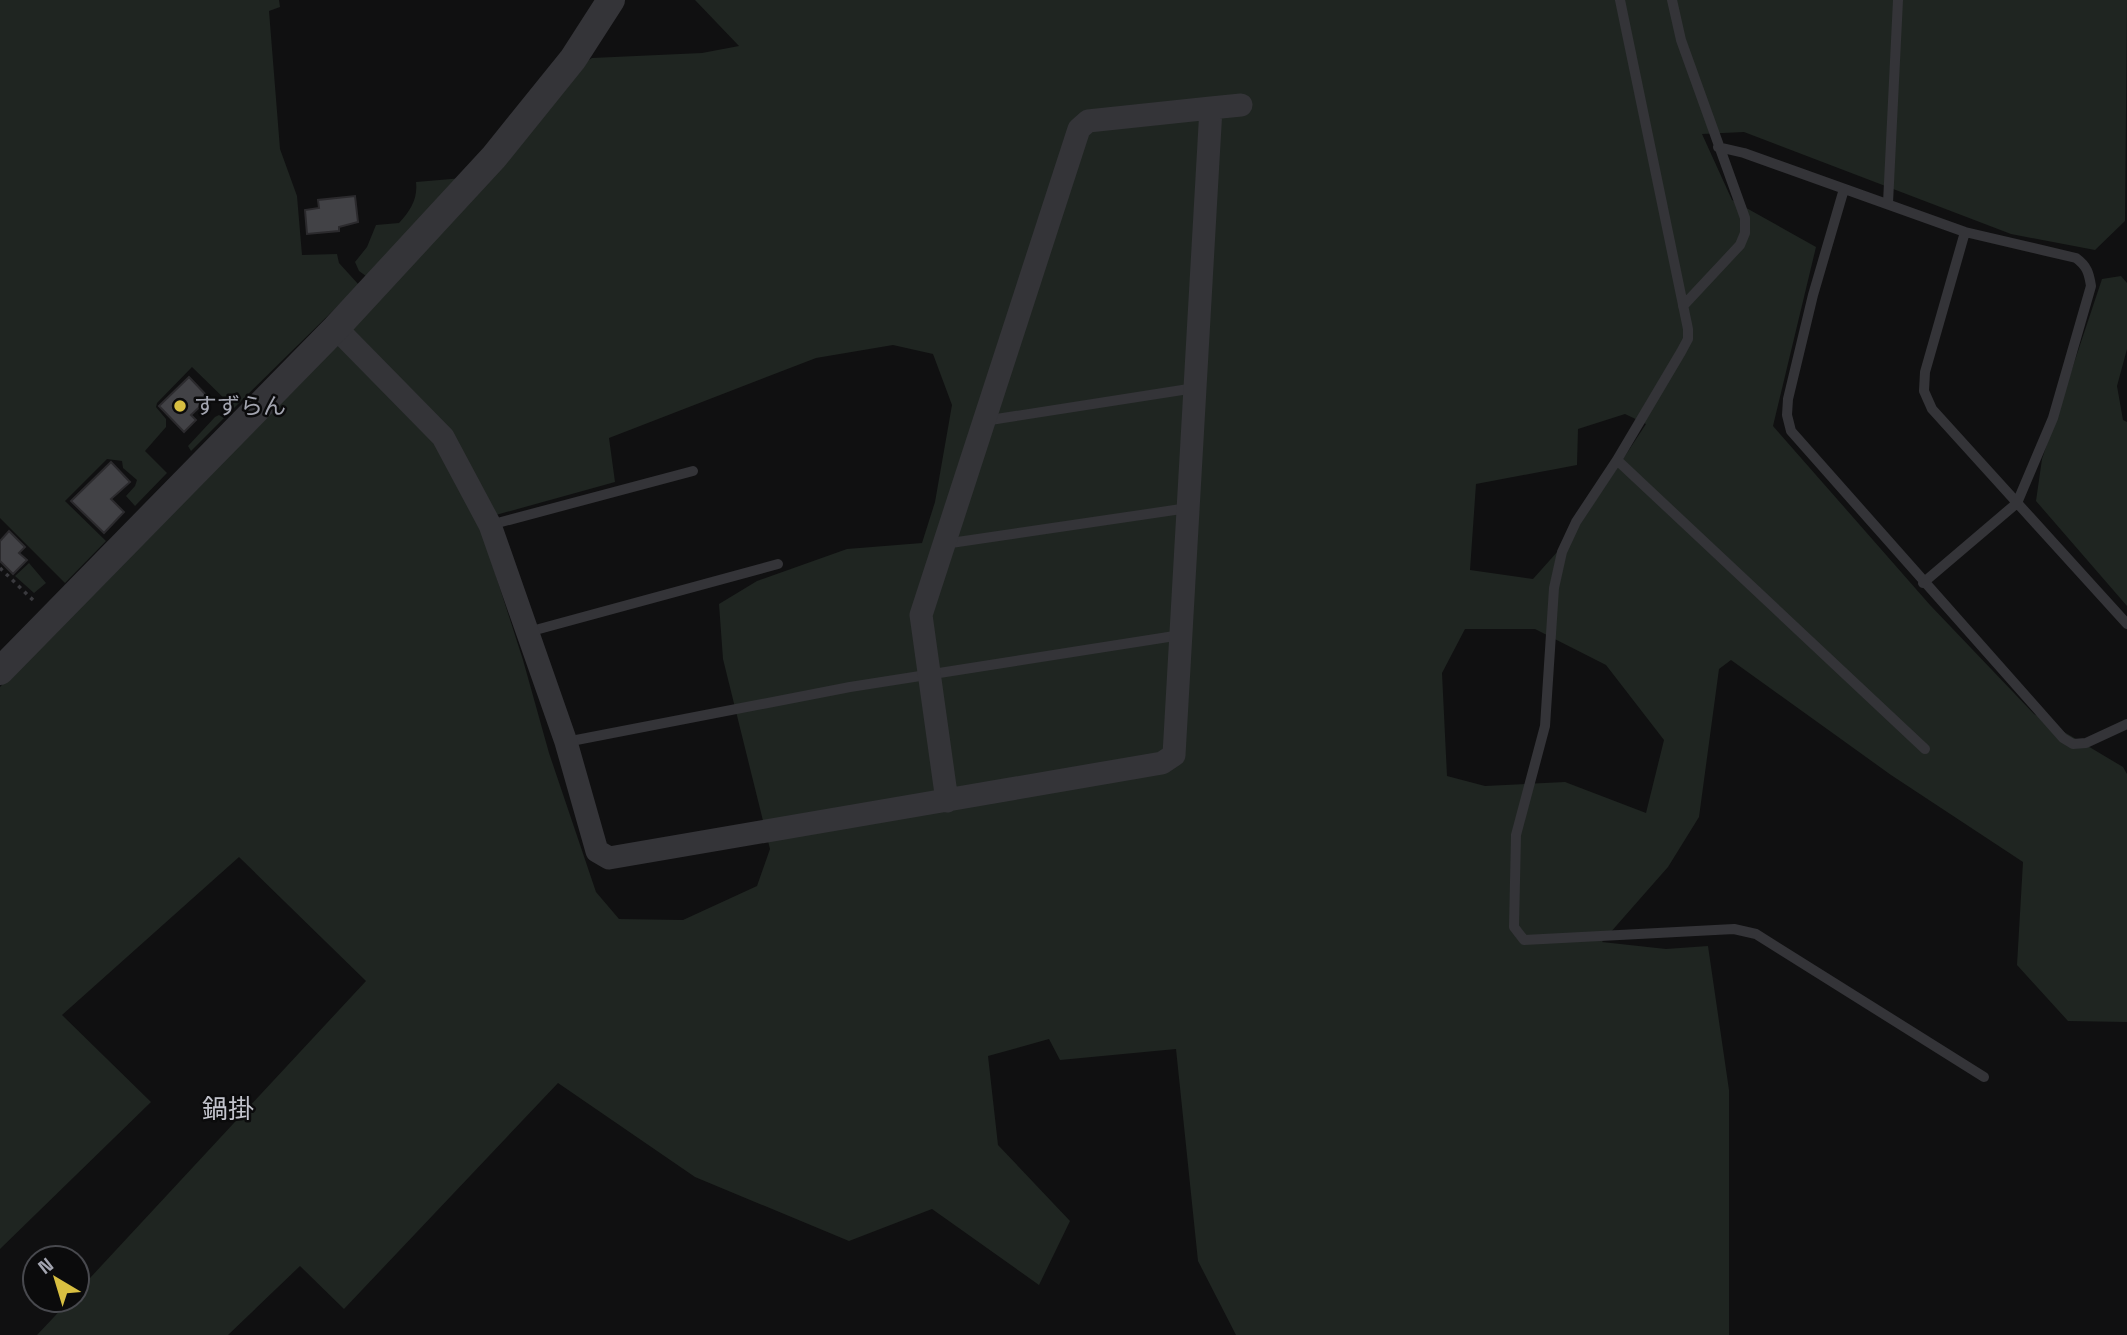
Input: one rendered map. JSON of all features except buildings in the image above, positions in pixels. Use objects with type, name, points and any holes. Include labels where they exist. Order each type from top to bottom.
[{"type":"street","points":[[0,671],[336,328],[510,138],[573,59],[611,0]]},
{"type":"street","points":[[947,801],[921,615],[1079,129],[1088,121],[1241,105]]},
{"type":"street","points":[[336,328],[443,437],[490,525],[566,742],[597,850],[609,858],[1162,763],[1174,755],[1211,108]]},
{"type":"lane","points":[[1620,0],[1688,339],[1617,460],[1576,522],[1562,552],[1554,588],[1545,726],[1516,835],[1514,927],[1524,940],[1734,929],[1756,934],[1984,1077]]},
{"type":"lane","points":[[1672,0],[1681,40],[1745,218],[1745,233],[1740,244],[1683,306]]},
{"type":"lane","points":[[1888,203],[1898,0]]},
{"type":"lane","points":[[1718,147],[1744,153],[1965,232],[2076,258],[2084,264],[2089,274],[2091,286],[2053,418],[2017,503],[1923,583]]},
{"type":"lane","points":[[1844,189],[1813,295],[1788,399],[1787,415],[1791,431],[2063,738],[2073,744],[2086,743],[2127,724]]},
{"type":"lane","points":[[1965,232],[1925,372],[1924,391],[1932,409],[2127,624]]},
{"type":"lane","points":[[984,421],[1195,388]]},
{"type":"lane","points":[[1617,460],[1925,749]]},
{"type":"lane","points":[[490,525],[693,471]]},
{"type":"lane","points":[[944,544],[1188,508]]},
{"type":"lane","points":[[528,632],[778,564]]},
{"type":"lane","points":[[566,742],[850,687],[1181,635]]},
{"type":"path","points":[[0,568],[50,617]]},
{"type":"shaded area","points":[[0,0],[279,0],[280,7],[269,11],[280,149],[297,196],[302,255],[337,254],[339,263],[359,285],[234,408],[192,367],[157,403],[156,407],[166,419],[166,427],[145,451],[167,473],[135,506],[126,496],[137,480],[123,468],[122,461],[107,459],[65,501],[106,541],[65,583],[0,518]]},
{"type":"shaded area","points":[[695,0],[2127,0],[2125,221],[2095,250],[2011,234],[1744,132],[1702,134],[1732,200],[1816,247],[1773,426],[1930,605],[2034,714],[2123,767],[2127,774],[2127,1022],[2068,1021],[2017,965],[2023,862],[1891,775],[1731,660],[1719,669],[1699,817],[1668,867],[1602,942],[1666,949],[1708,946],[1729,1090],[1729,1335],[1236,1335],[1198,1261],[1176,1049],[1060,1060],[1049,1039],[988,1056],[998,1145],[1070,1221],[1039,1285],[932,1209],[849,1241],[695,1177],[558,1083],[344,1309],[300,1266],[228,1335],[37,1335],[57,1314],[91,1314],[91,1277],[366,981],[239,857],[62,1015],[151,1102],[0,1249],[0,687],[582,64],[592,58],[702,53],[739,46]],"holes":[[[893,345],[933,354],[952,405],[935,502],[922,543],[847,549],[757,581],[719,604],[723,659],[770,849],[757,886],[683,920],[619,919],[596,892],[549,753],[523,660],[478,520],[615,482],[609,438],[816,358]],[[1625,414],[1646,424],[1575,532],[1533,579],[1470,570],[1476,484],[1577,465],[1578,429]],[[1465,629],[1535,629],[1606,665],[1664,740],[1646,813],[1565,782],[1485,786],[1447,776],[1442,673]]]},
{"type":"shaded area","points":[[463,178],[366,276],[359,271],[355,262],[367,247],[376,225],[399,223],[412,204],[416,194],[416,182]]},
{"type":"shaded area","points":[[2121,276],[2127,283],[2127,349],[2117,386],[2123,420],[2127,422],[2127,606],[2036,501],[2042,459],[2102,279]]},
{"type":"shaded area","points":[[219,415],[224,418],[191,451],[188,446]]},
{"type":"shaded area","points":[[29,563],[46,583],[34,593],[15,576]]},
{"type":"place","name":"すずらん","points":[[180,406]]},
{"type":"district","name":"鍋掛","points":[[228,1109]]}]
